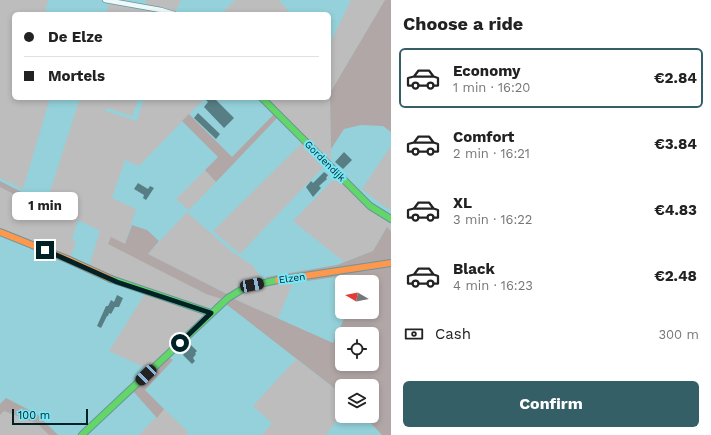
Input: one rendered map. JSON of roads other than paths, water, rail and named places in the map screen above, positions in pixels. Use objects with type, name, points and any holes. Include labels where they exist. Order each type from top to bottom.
[{"type":"street","points":[[106,0],[168,12]]},
{"type":"street","name":"Gordendijk","points":[[264,100],[370,206],[391,219]]},
{"type":"street","points":[[0,232],[67,259],[117,282],[211,313]]},
{"type":"street","name":"Elzen","points":[[82,435],[232,294],[247,286],[391,263]]}]
